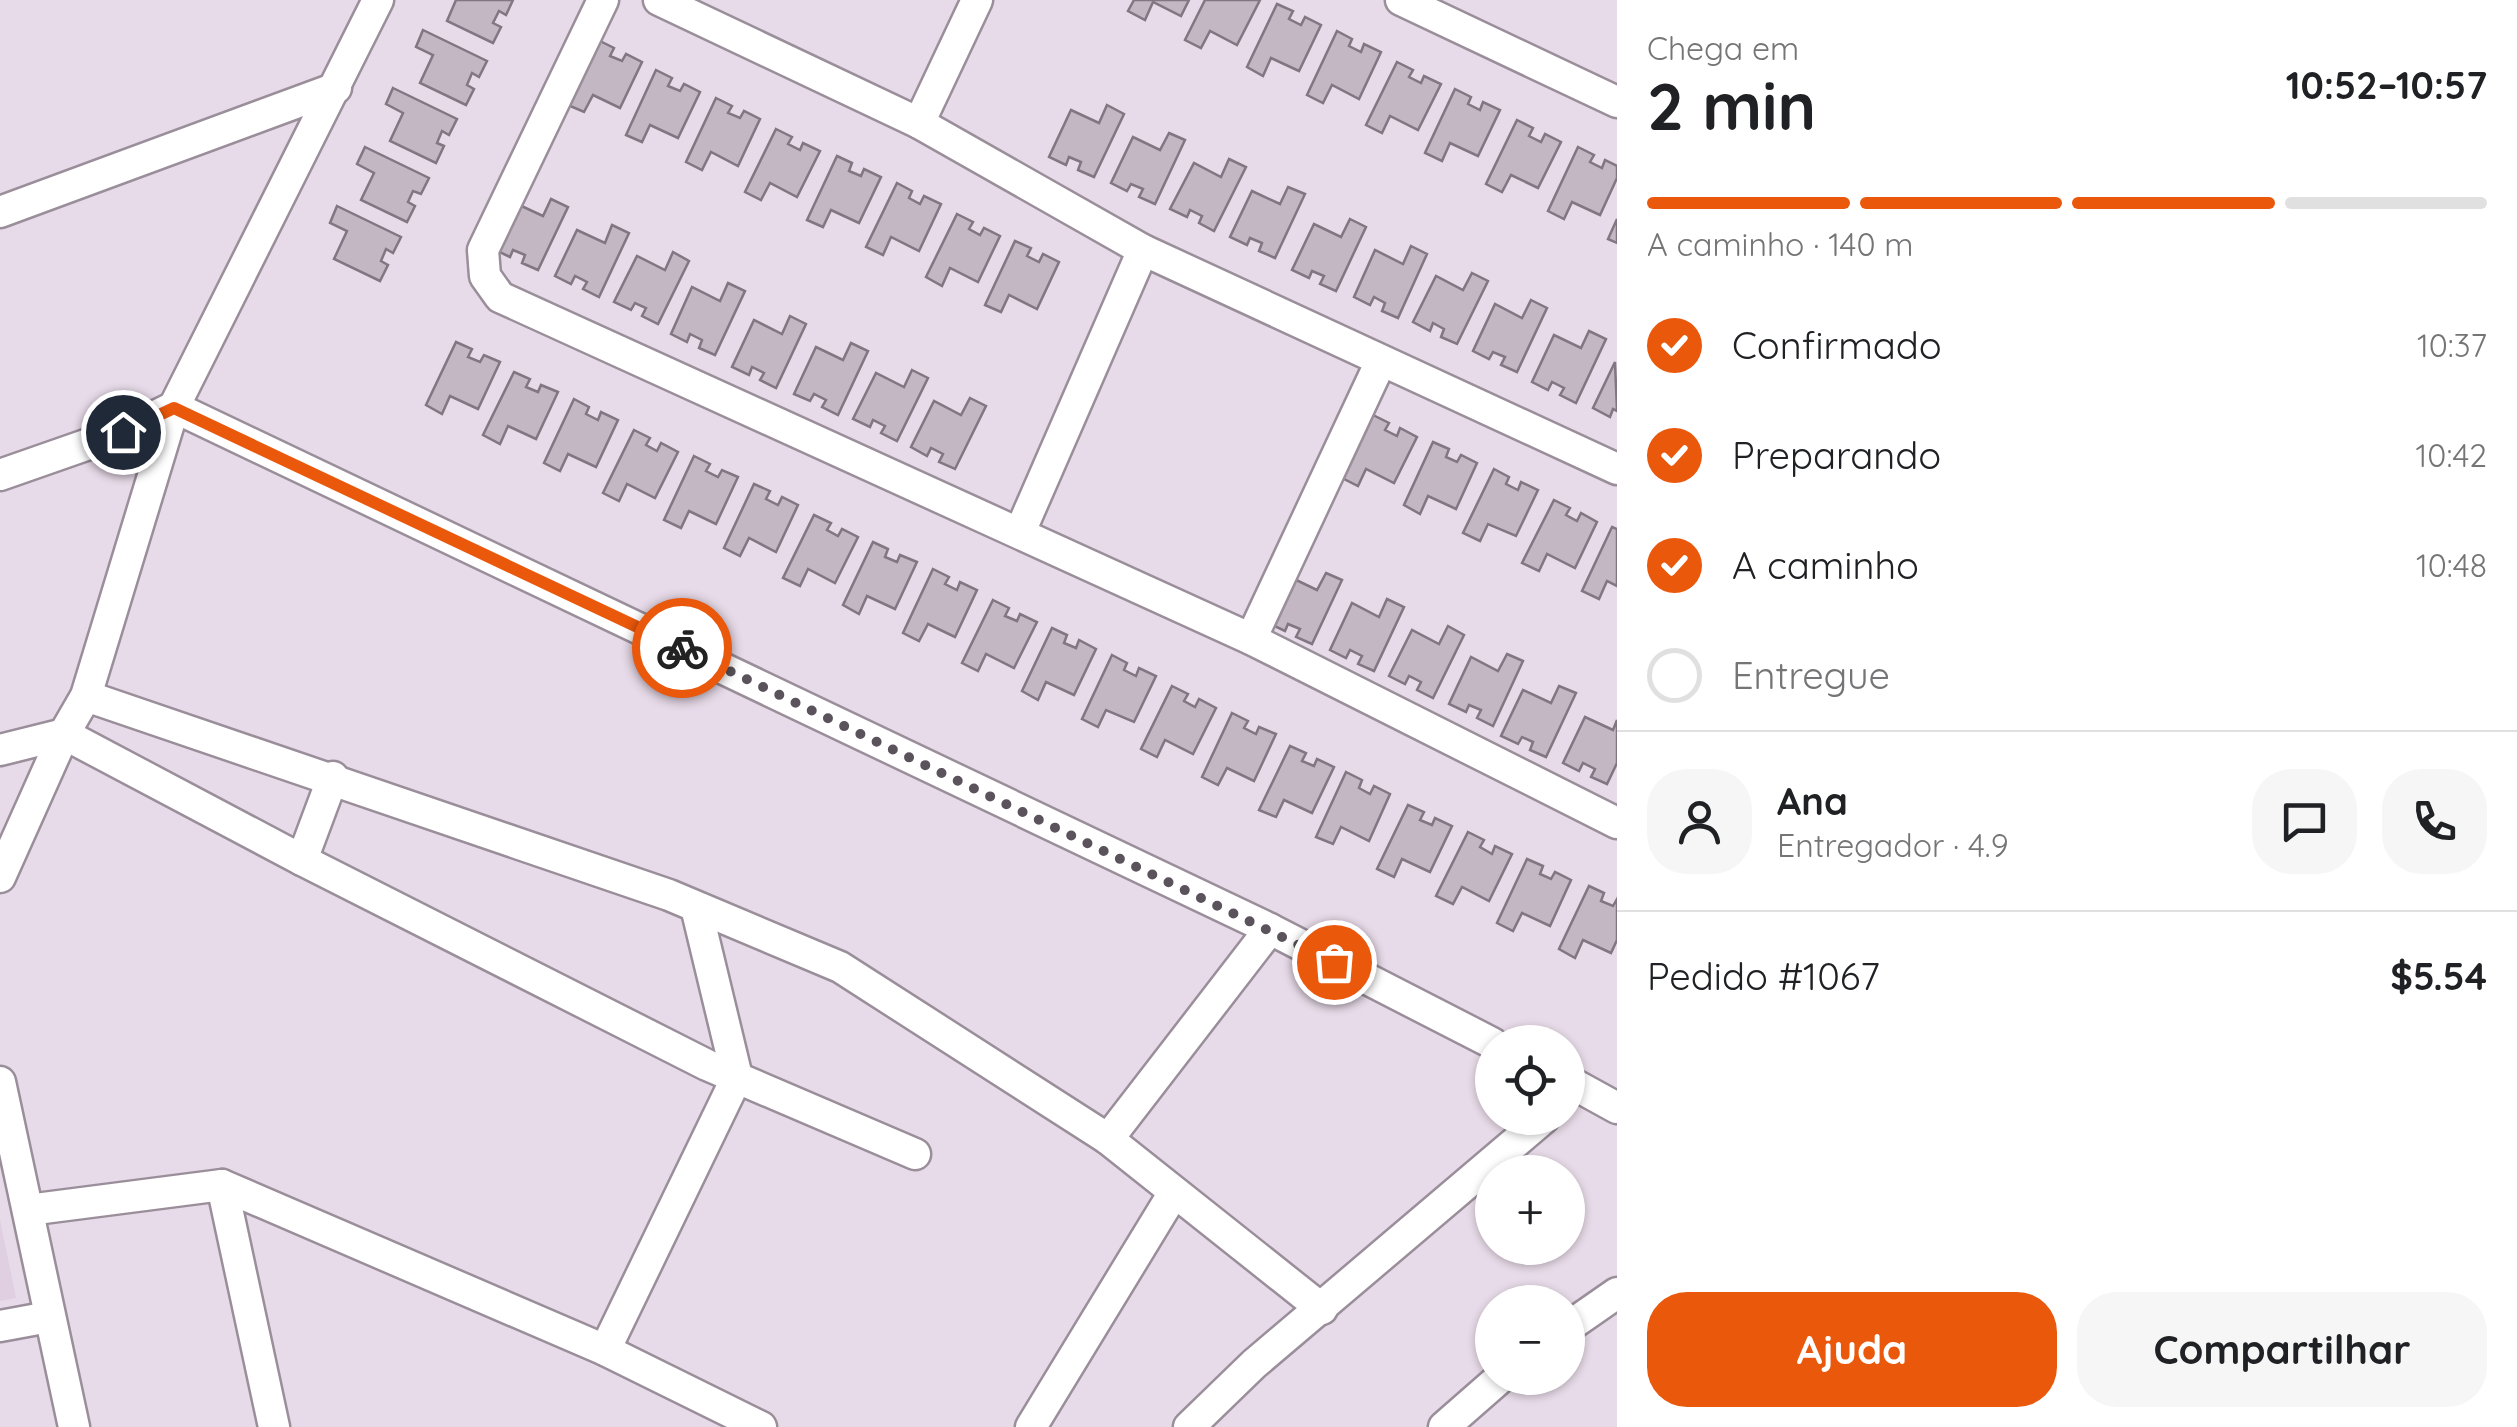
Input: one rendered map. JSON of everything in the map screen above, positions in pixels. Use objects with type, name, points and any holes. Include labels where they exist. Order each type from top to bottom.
[{"type":"street","points":[[0,876],[64,734],[86,696],[174,408],[378,0]]},
{"type":"street","points":[[603,0],[482,250],[485,276],[500,297],[1251,639],[1617,823]]},
{"type":"street","points":[[659,0],[919,124],[1142,250],[1617,469]]},
{"type":"street","points":[[919,124],[977,0]]},
{"type":"street","points":[[1400,0],[1617,102]]},
{"type":"street","points":[[0,212],[336,88]]},
{"type":"street","points":[[1020,532],[1142,250]]},
{"type":"street","points":[[1251,639],[1381,360]]},
{"type":"street","points":[[0,476],[123,432],[174,408]]},
{"type":"street","points":[[174,408],[1270,929],[1475,1034]]},
{"type":"street","points":[[86,696],[333,777],[765,932],[840,967],[1108,1140],[1322,1309]]},
{"type":"street","points":[[0,750],[64,734],[302,860],[738,1077],[914,1154]]},
{"type":"street","points":[[302,860],[333,777]]},
{"type":"street","points":[[605,1350],[738,1077],[696,908]]},
{"type":"street","points":[[1108,1140],[1270,929]]},
{"type":"street","points":[[0,1082],[74,1427]]},
{"type":"street","points":[[1585,1094],[1617,1108]]},
{"type":"street","points":[[1189,1427],[1254,1364],[1524,1135]]},
{"type":"street","points":[[222,1185],[274,1427]]},
{"type":"street","points":[[28,1210],[222,1185],[605,1350],[761,1427]]},
{"type":"street","points":[[1031,1427],[1173,1194]]},
{"type":"street","points":[[1585,1315],[1617,1293]]},
{"type":"street","points":[[0,1326],[48,1316]]},
{"type":"street","points":[[1444,1427],[1481,1395]]},
{"type":"shaded area","points":[[0,1220],[16,1298],[0,1301]]},
{"type":"building","points":[[456,0],[513,0],[506,15],[499,11],[493,23],[501,27],[493,43],[447,21]]},
{"type":"building","points":[[1134,0],[1189,0],[1181,16],[1153,2],[1145,20],[1128,11]]},
{"type":"building","points":[[1205,0],[1260,0],[1237,45],[1210,31],[1201,48],[1185,40]]},
{"type":"building","points":[[1277,4],[1293,11],[1289,19],[1301,25],[1305,17],[1321,25],[1299,71],[1271,58],[1263,76],[1247,67]]},
{"type":"building","points":[[423,30],[487,61],[479,77],[472,73],[467,85],[474,89],[466,105],[420,83],[433,55],[416,47]]},
{"type":"building","points":[[1337,31],[1352,39],[1349,46],[1361,52],[1364,44],[1381,52],[1359,99],[1332,85],[1323,103],[1307,95]]},
{"type":"building","points":[[598,40],[614,48],[610,56],[622,61],[626,54],[642,62],[620,108],[593,95],[584,112],[568,105]]},
{"type":"building","points":[[1397,62],[1413,70],[1409,77],[1421,83],[1424,76],[1441,84],[1418,130],[1390,116],[1382,133],[1366,125]]},
{"type":"building","points":[[656,70],[672,78],[668,86],[680,91],[684,84],[700,92],[678,138],[650,125],[642,142],[626,135]]},
{"type":"building","points":[[393,88],[457,119],[449,135],[442,131],[437,143],[444,146],[436,163],[390,141],[403,113],[386,104]]},
{"type":"building","points":[[1455,89],[1471,97],[1468,104],[1480,110],[1483,102],[1500,110],[1478,156],[1450,143],[1442,161],[1425,153]]},
{"type":"building","points":[[716,98],[732,106],[728,113],[740,118],[744,111],[760,119],[738,166],[711,152],[702,170],[686,162]]},
{"type":"building","points":[[1107,105],[1124,114],[1094,177],[1078,170],[1081,162],[1069,157],[1066,165],[1049,157],[1071,110],[1099,123]]},
{"type":"building","points":[[1517,120],[1533,128],[1529,136],[1541,142],[1545,134],[1561,142],[1538,188],[1511,175],[1502,192],[1486,184]]},
{"type":"building","points":[[776,129],[792,137],[788,144],[800,150],[803,143],[820,151],[797,197],[770,183],[761,200],[745,192]]},
{"type":"building","points":[[1169,133],[1185,140],[1155,204],[1139,197],[1143,189],[1131,184],[1127,191],[1111,183],[1133,137],[1160,150]]},
{"type":"building","points":[[365,147],[429,178],[421,194],[413,191],[408,202],[415,206],[407,222],[361,200],[374,173],[357,164]]},
{"type":"building","points":[[1578,147],[1594,155],[1590,162],[1602,168],[1605,160],[1617,166],[1617,178],[1600,215],[1572,202],[1564,219],[1548,211]]},
{"type":"building","points":[[837,156],[852,163],[849,171],[861,176],[864,169],[881,177],[859,223],[831,210],[823,227],[807,220]]},
{"type":"building","points":[[1229,159],[1246,167],[1214,231],[1199,223],[1202,216],[1190,210],[1187,217],[1170,209],[1194,163],[1221,177]]},
{"type":"building","points":[[897,183],[912,191],[909,198],[920,204],[924,196],[941,204],[919,251],[891,237],[883,255],[866,247]]},
{"type":"building","points":[[1288,187],[1305,194],[1275,258],[1259,251],[1262,243],[1250,238],[1247,245],[1230,237],[1252,191],[1280,204]]},
{"type":"building","points":[[551,199],[568,207],[538,270],[522,263],[525,255],[513,250],[510,257],[493,249],[515,203],[543,216]]},
{"type":"building","points":[[337,206],[401,237],[393,253],[386,249],[381,261],[388,265],[380,281],[334,259],[347,231],[330,223]]},
{"type":"building","points":[[957,214],[973,222],[969,229],[980,235],[984,228],[1000,236],[978,282],[950,268],[942,286],[926,277]]},
{"type":"building","points":[[1350,219],[1366,227],[1336,291],[1320,284],[1324,276],[1312,271],[1309,278],[1292,270],[1314,224],[1341,237]]},
{"type":"building","points":[[1617,219],[1617,243],[1608,239]]},
{"type":"building","points":[[612,225],[629,233],[599,297],[583,289],[587,282],[575,276],[571,284],[555,276],[577,230],[605,243]]},
{"type":"building","points":[[1015,241],[1031,248],[1027,256],[1039,262],[1043,254],[1059,262],[1037,309],[1009,295],[1001,312],[985,305]]},
{"type":"building","points":[[1411,246],[1427,254],[1398,318],[1382,311],[1385,303],[1374,297],[1370,305],[1354,297],[1375,250],[1403,264]]},
{"type":"building","points":[[673,252],[689,261],[658,324],[642,316],[646,308],[635,303],[631,310],[614,302],[637,256],[665,270]]},
{"type":"building","points":[[1472,273],[1488,281],[1457,344],[1441,337],[1444,329],[1433,323],[1430,331],[1413,322],[1436,276],[1463,290]]},
{"type":"building","points":[[728,283],[745,291],[715,355],[699,348],[702,340],[690,334],[687,342],[671,334],[692,287],[720,301]]},
{"type":"building","points":[[1531,300],[1547,308],[1517,372],[1501,365],[1505,357],[1493,352],[1489,359],[1473,351],[1495,304],[1522,318]]},
{"type":"building","points":[[790,316],[806,324],[776,388],[760,380],[764,373],[752,367],[749,375],[732,367],[754,320],[782,334]]},
{"type":"building","points":[[1589,331],[1606,339],[1576,403],[1560,395],[1564,388],[1552,382],[1548,390],[1532,382],[1554,335],[1581,348]]},
{"type":"building","points":[[456,342],[472,349],[468,357],[480,362],[484,355],[500,362],[478,409],[450,396],[442,414],[426,405]]},
{"type":"building","points":[[851,343],[868,351],[838,415],[822,407],[826,400],[814,394],[810,401],[794,394],[816,347],[843,360]]},
{"type":"building","points":[[1615,362],[1617,411],[1613,409],[1610,417],[1593,408]]},
{"type":"building","points":[[912,370],[928,378],[897,441],[881,433],[885,426],[873,420],[870,427],[853,419],[876,373],[904,387]]},
{"type":"building","points":[[514,372],[530,379],[526,387],[538,392],[541,385],[558,392],[536,439],[508,426],[500,444],[483,435]]},
{"type":"building","points":[[970,398],[986,406],[955,469],[939,462],[943,454],[931,448],[927,456],[911,447],[934,401],[961,415]]},
{"type":"building","points":[[574,399],[589,407],[586,414],[598,420],[601,412],[618,420],[596,467],[568,454],[560,471],[544,463]]},
{"type":"building","points":[[1373,415],[1389,423],[1385,430],[1397,436],[1400,428],[1417,437],[1394,483],[1366,469],[1358,486],[1342,478]]},
{"type":"building","points":[[634,430],[650,438],[646,445],[657,451],[661,443],[678,452],[655,498],[627,484],[619,501],[603,493]]},
{"type":"building","points":[[1433,442],[1449,449],[1446,457],[1457,462],[1461,455],[1477,463],[1456,509],[1428,496],[1420,514],[1404,505]]},
{"type":"building","points":[[694,456],[710,464],[706,471],[718,477],[722,470],[738,477],[716,524],[689,511],[681,528],[664,520]]},
{"type":"building","points":[[1494,469],[1509,477],[1506,484],[1518,490],[1521,482],[1538,490],[1516,536],[1488,524],[1480,541],[1463,533]]},
{"type":"building","points":[[754,484],[770,491],[766,499],[778,505],[782,497],[798,505],[776,552],[749,538],[740,556],[724,548]]},
{"type":"building","points":[[1554,500],[1570,508],[1566,515],[1577,521],[1581,513],[1597,522],[1575,568],[1547,554],[1539,571],[1522,563]]},
{"type":"building","points":[[814,515],[831,523],[827,530],[838,536],[842,529],[858,537],[835,583],[808,569],[800,586],[783,578]]},
{"type":"building","points":[[1612,527],[1617,529],[1617,586],[1607,581],[1599,599],[1582,591]]},
{"type":"building","points":[[873,542],[888,549],[885,557],[897,562],[900,555],[917,562],[895,609],[867,596],[859,614],[843,605]]},
{"type":"building","points":[[933,569],[949,577],[945,584],[957,590],[960,582],[977,590],[955,637],[928,624],[919,641],[903,633]]},
{"type":"building","points":[[1326,573],[1342,580],[1312,644],[1296,637],[1300,629],[1288,624],[1285,631],[1268,623],[1290,577],[1317,590]]},
{"type":"building","points":[[1387,599],[1404,607],[1374,671],[1358,664],[1362,656],[1350,650],[1346,658],[1330,650],[1352,603],[1379,617]]},
{"type":"building","points":[[993,600],[1009,608],[1005,616],[1017,621],[1020,614],[1037,622],[1014,668],[986,654],[978,671],[962,663]]},
{"type":"building","points":[[1448,626],[1464,635],[1433,698],[1417,690],[1421,682],[1409,676],[1405,684],[1389,676],[1412,630],[1439,644]]},
{"type":"building","points":[[1052,628],[1067,635],[1064,643],[1076,648],[1079,640],[1096,649],[1074,695],[1046,682],[1038,700],[1022,691]]},
{"type":"building","points":[[1507,654],[1523,661],[1493,726],[1477,718],[1481,710],[1469,705],[1466,712],[1449,704],[1471,657],[1498,671]]},
{"type":"building","points":[[1112,655],[1127,663],[1124,670],[1136,676],[1139,668],[1156,676],[1134,722],[1106,710],[1098,727],[1082,719]]},
{"type":"building","points":[[1172,686],[1188,694],[1184,701],[1195,707],[1199,699],[1216,708],[1193,754],[1165,740],[1157,757],[1141,749]]},
{"type":"building","points":[[1559,686],[1576,693],[1546,757],[1530,750],[1533,742],[1522,737],[1518,744],[1501,736],[1523,690],[1551,703]]},
{"type":"building","points":[[1232,713],[1248,721],[1244,728],[1256,734],[1259,727],[1276,734],[1254,781],[1227,768],[1218,785],[1202,777]]},
{"type":"building","points":[[1585,717],[1613,730],[1617,720],[1617,763],[1607,784],[1591,777],[1595,769],[1583,763],[1579,771],[1563,763]]},
{"type":"building","points":[[1290,746],[1306,753],[1302,761],[1314,766],[1317,759],[1334,767],[1312,813],[1284,800],[1276,817],[1259,810]]},
{"type":"building","points":[[1346,772],[1362,780],[1359,788],[1370,794],[1374,786],[1390,794],[1369,841],[1341,827],[1333,844],[1316,837]]},
{"type":"building","points":[[1408,805],[1424,812],[1420,820],[1432,825],[1435,818],[1452,826],[1430,872],[1402,859],[1394,877],[1377,869]]},
{"type":"building","points":[[1468,832],[1484,840],[1480,847],[1492,854],[1495,846],[1512,854],[1489,901],[1462,887],[1453,904],[1436,896]]},
{"type":"building","points":[[1527,859],[1543,866],[1540,874],[1551,879],[1555,872],[1571,880],[1550,926],[1522,913],[1513,931],[1497,923]]},
{"type":"building","points":[[1589,886],[1604,893],[1601,901],[1613,906],[1617,899],[1617,940],[1611,953],[1583,940],[1575,958],[1559,949]]},
{"type":"way so far","points":[[682,648],[1334,962]]},
{"type":"route","points":[[123,432],[174,408],[682,648]]}]
